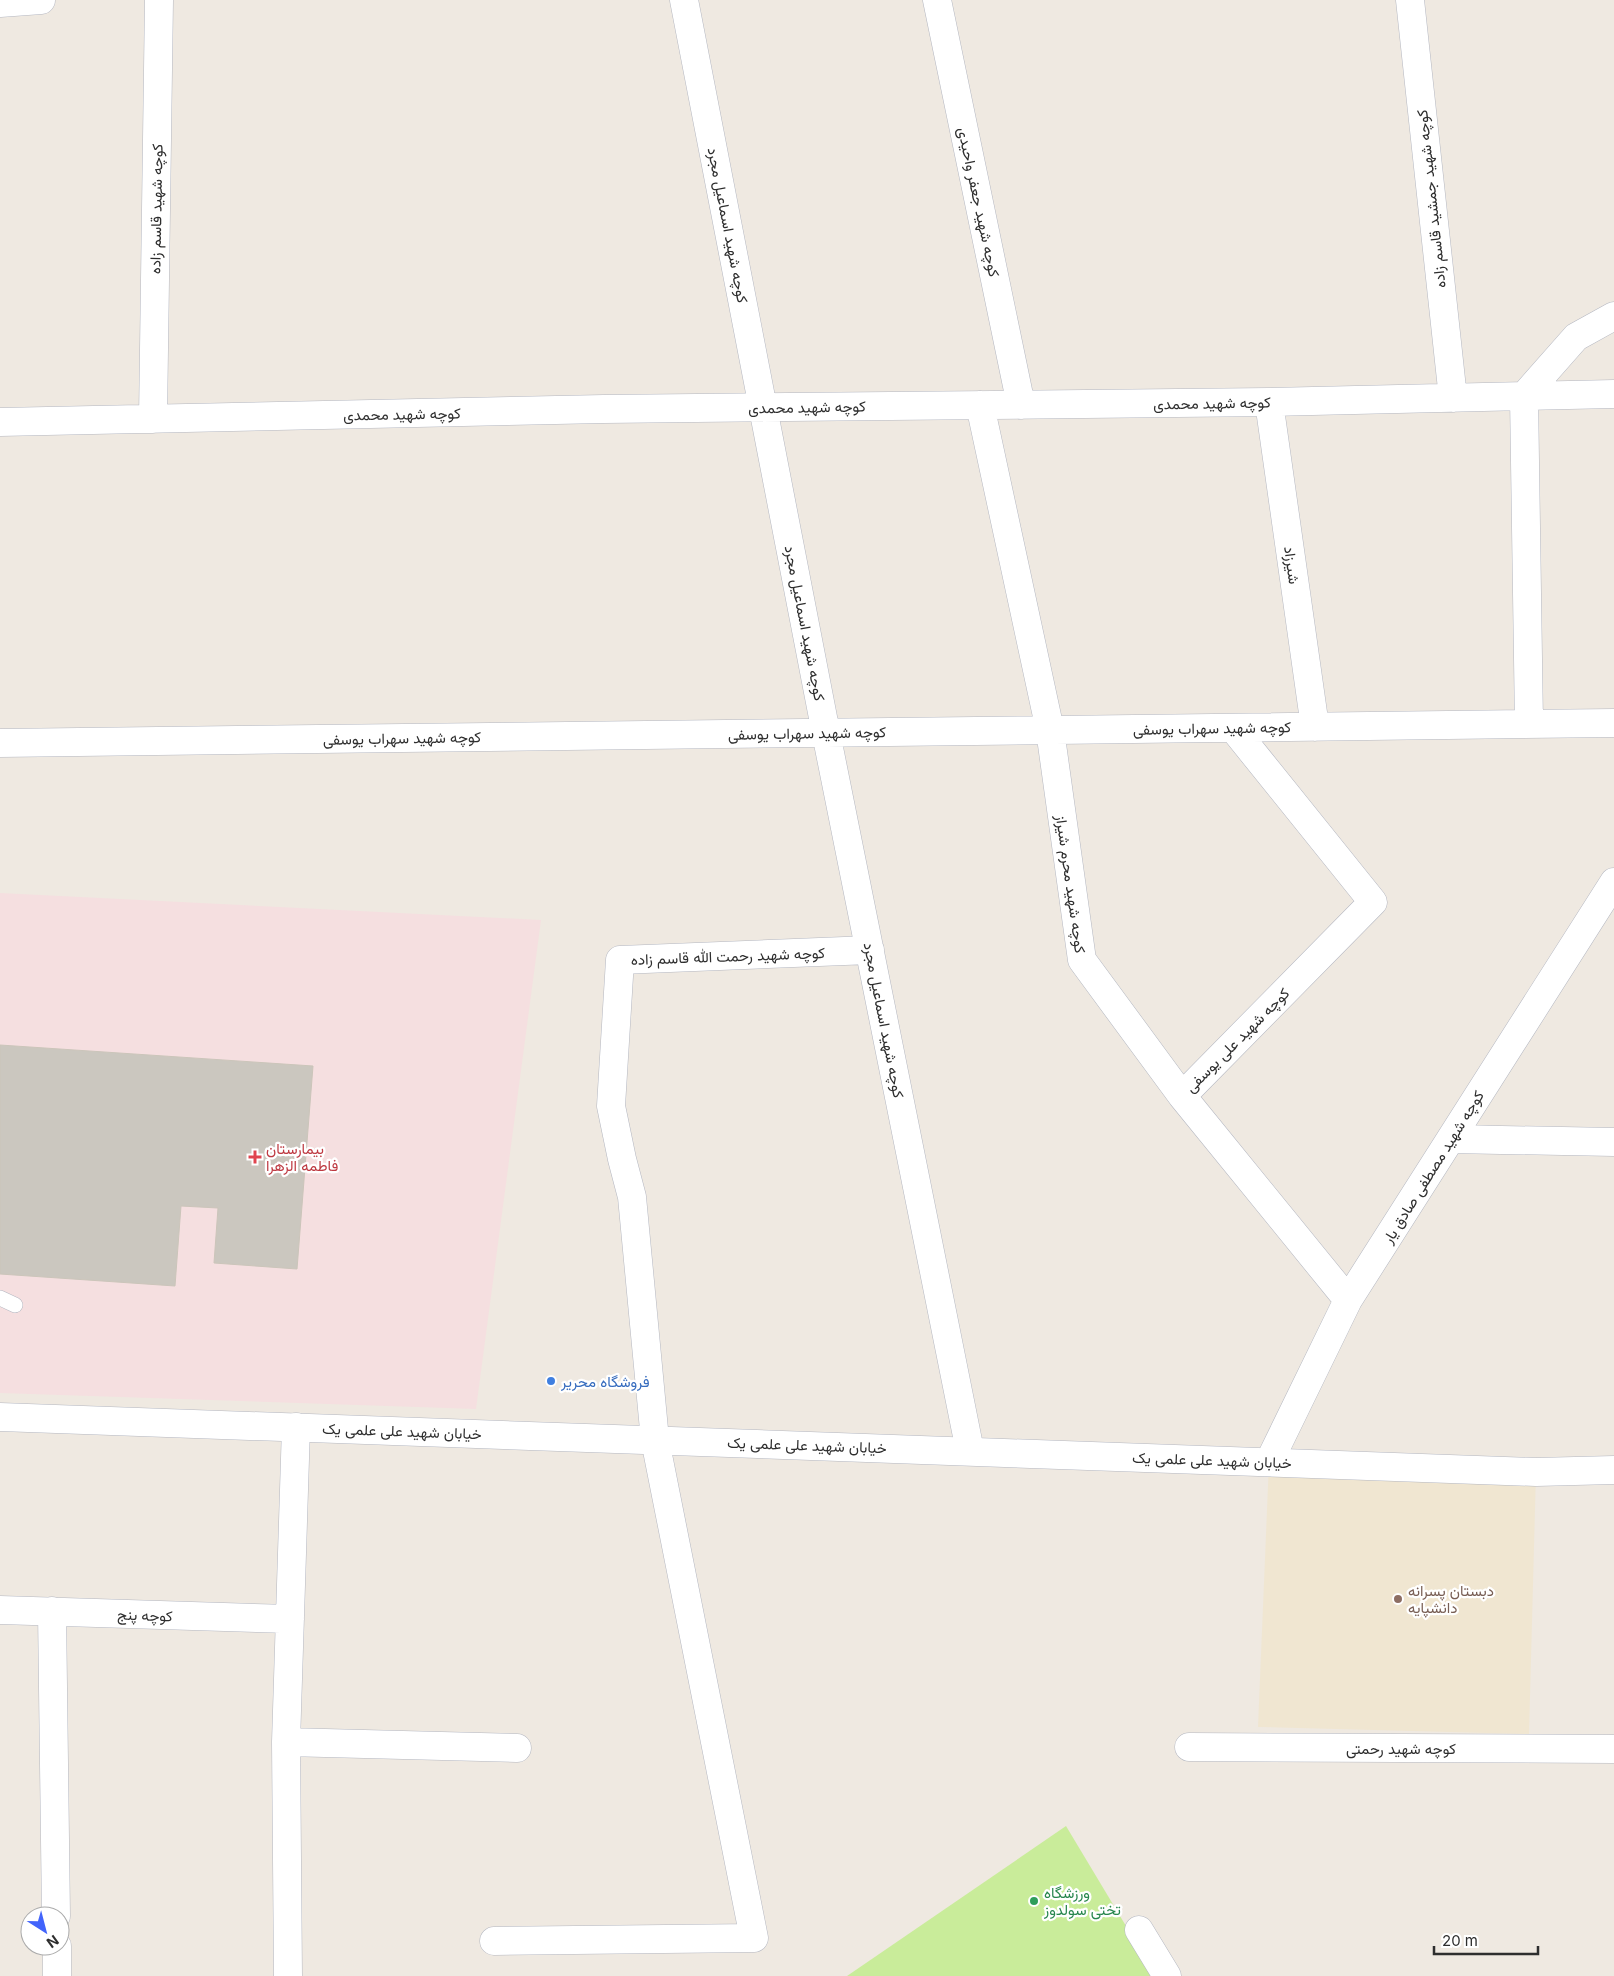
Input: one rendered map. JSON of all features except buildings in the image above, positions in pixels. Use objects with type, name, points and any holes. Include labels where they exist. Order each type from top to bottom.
[{"type":"street","points":[[0,3],[41,0]]},
{"type":"street","name":"کوچه شهید قاسم زاده","points":[[153,419],[159,0]]},
{"type":"street","name":"کوچه شهید اسماعیل مجرد","points":[[684,0],[826,733],[970,1451]]},
{"type":"street","name":"کوچه شهید جعفر واحیدی","points":[[937,0],[1021,405]]},
{"type":"street","name":"کوچه شهید جمشید قاسم زاده","points":[[1410,0],[1452,398]]},
{"type":"street","points":[[1528,724],[1524,396],[1576,338],[1614,316]]},
{"type":"street","name":"کوچه شهید محمدی","points":[[0,422],[764,407],[1269,402],[1614,394]]},
{"type":"street","name":"شیرزاد","points":[[1269,402],[1315,727]]},
{"type":"street","name":"کوچه شهید محرم شیراز","points":[[980,405],[1050,730],[1082,960],[1182,1096]]},
{"type":"street","name":"کوچه شهید سهراب یوسفی","points":[[0,743],[1614,723]]},
{"type":"street","name":"کوچه شهید علی یوسفی","points":[[1233,728],[1373,902],[1182,1096],[1348,1300]]},
{"type":"street","name":"کوچه شهید مصطفی صادق یار","points":[[1269,1462],[1348,1300],[1614,882]]},
{"type":"street","name":"کوچه شهید رحمت الله قاسم زاده","points":[[655,1440],[632,1197],[611,1106],[620,960],[870,950]]},
{"type":"street","points":[[1451,1139],[1614,1142]]},
{"type":"street","name":"خیابان شهید علی علمی یک","points":[[0,1417],[1536,1472],[1614,1470]]},
{"type":"street","points":[[288,1976],[286,1742],[296,1427]]},
{"type":"street","points":[[494,1941],[754,1938],[655,1440]]},
{"type":"street","name":"کوچه پنج","points":[[0,1610],[290,1620]]},
{"type":"street","points":[[52,1611],[56,1906]]},
{"type":"street","points":[[286,1742],[517,1748]]},
{"type":"street","name":"کوچه شهید رحمتی","points":[[1189,1748],[1614,1749]]},
{"type":"street","points":[[1139,1930],[1167,1976]]},
{"type":"street","points":[[56,1956],[57,1976]]},
{"type":"lane","points":[[0,1298],[15,1306]]},
{"type":"shaded area","name":"بیمارستان فاطمه الزهرا","points":[[0,893],[541,920],[476,1409],[0,1393]]},
{"type":"shaded area","name":"دبستان پسرانه دانشپایه","points":[[1269,1462],[1536,1472],[1529,1734],[1258,1727]]},
{"type":"green space","name":"ورزشگاه تختی سولدوز","points":[[1066,1826],[1156,1976],[847,1976]]},
{"type":"place","name":"بیمارستان فاطمه الزهرا","points":[[255,1157]]},
{"type":"place","name":"فروشگاه محریر","points":[[551,1381]]},
{"type":"place","name":"دبستان پسرانه دانشپایه","points":[[1398,1599]]},
{"type":"place","name":"ورزشگاه تختی سولدوز","points":[[1034,1901]]}]
